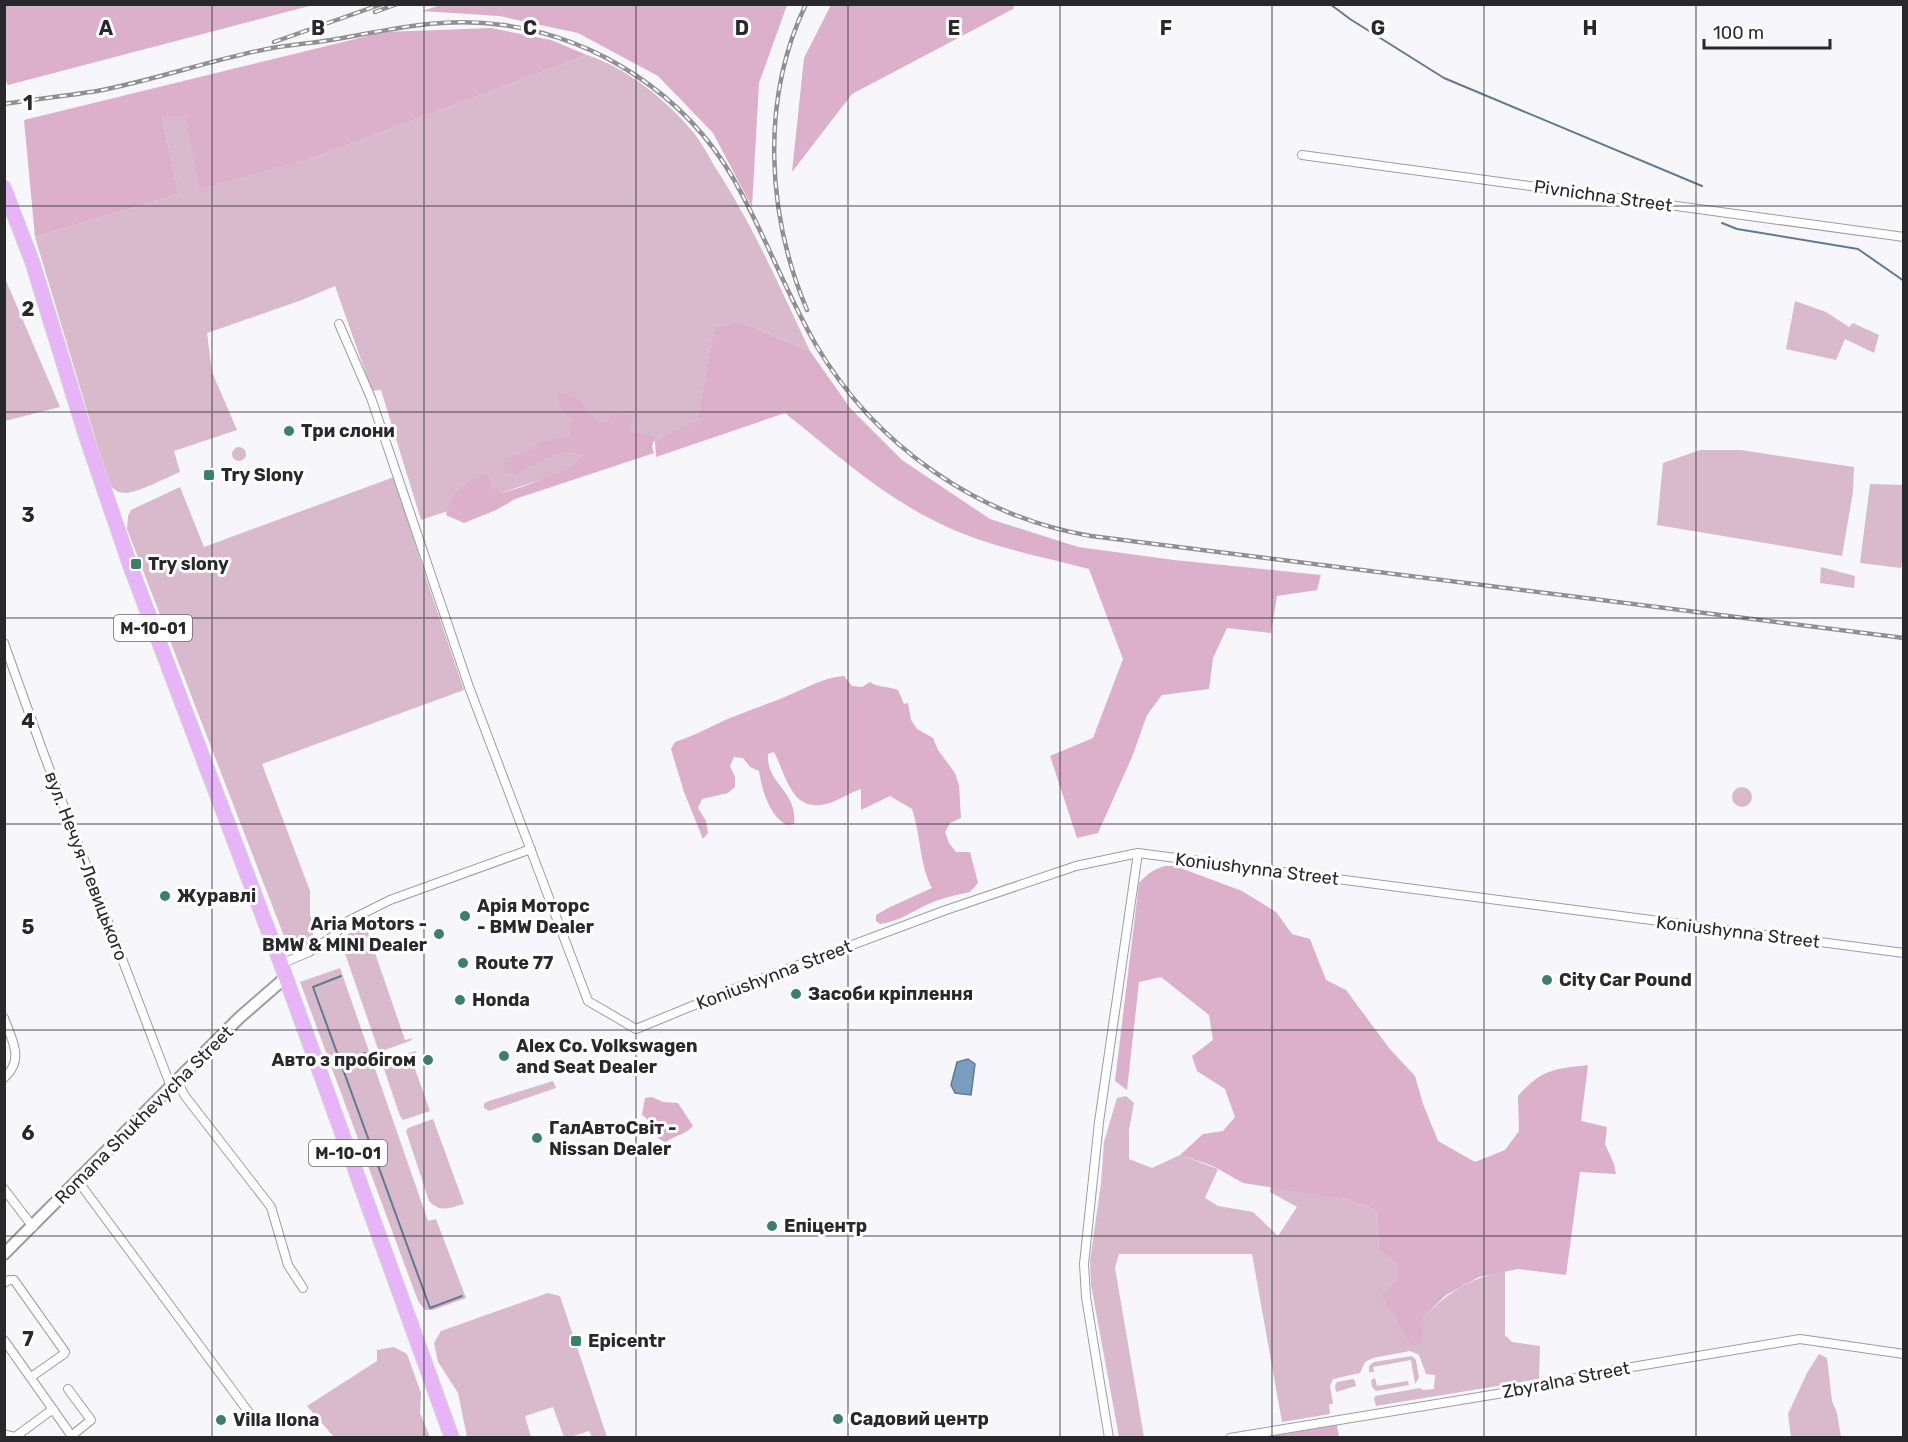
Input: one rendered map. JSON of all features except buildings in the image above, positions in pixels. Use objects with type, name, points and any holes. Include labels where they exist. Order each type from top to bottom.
[{"type":"highway","name":"М-10-01","points":[[4,188],[32,261],[86,436],[131,568],[280,964],[452,1437]]},
{"type":"main road","name":"Romana Shukhevycha Street","points":[[4,1254],[240,1018],[285,978]]},
{"type":"street","name":"Pivnichna Street","points":[[1302,155],[1904,237]]},
{"type":"street","points":[[280,964],[309,952],[332,937],[346,922],[390,900],[531,849],[469,687],[371,398],[339,324]]},
{"type":"street","name":"вул. Нечуя-Левицького","points":[[4,643],[43,752],[174,1084],[271,1207],[288,1265],[303,1288]]},
{"type":"street","name":"Koniushynna Street","points":[[531,849],[588,1002],[636,1029],[731,990],[946,910],[1076,866],[1138,854],[1904,954]]},
{"type":"street","points":[[1109,1437],[1086,1298],[1084,1264],[1100,1122],[1138,854]]},
{"type":"street","points":[[4,1018],[16,1059],[14,1068],[4,1078]]},
{"type":"street","points":[[78,1181],[253,1418]]},
{"type":"street","points":[[4,1189],[33,1227]]},
{"type":"street","points":[[4,1284],[9,1280],[14,1280],[65,1352],[30,1377]]},
{"type":"street","name":"Zbyralna Street","points":[[1230,1437],[1497,1394],[1620,1369],[1800,1339],[1904,1354]]},
{"type":"street","points":[[4,1340],[70,1436],[91,1420],[68,1389]]},
{"type":"street","points":[[4,1434],[15,1437],[53,1409]]},
{"type":"shaded area","points":[[444,4],[787,5],[759,83],[752,207],[713,133],[658,76],[578,33],[499,16],[422,11]]},
{"type":"shaded area","points":[[831,4],[1015,5],[1013,9],[852,94],[792,172],[804,58]]},
{"type":"shaded area","points":[[4,5],[313,5],[8,85],[4,78]]},
{"type":"shaded area","points":[[491,28],[551,40],[587,55],[304,161],[200,188],[185,115],[162,117],[179,194],[35,237],[24,120],[384,32]]},
{"type":"shaded area","points":[[587,55],[616,68],[644,86],[671,108],[696,136],[754,234],[810,351],[739,321],[714,327],[697,422],[655,441],[421,520],[381,390],[372,391],[335,286],[207,333],[212,372],[237,430],[174,451],[180,472],[152,484],[125,493],[114,489],[109,484],[35,237],[179,194],[162,117],[185,114],[201,187],[304,161]]},
{"type":"shaded area","points":[[4,276],[60,407],[5,421],[4,421]]},
{"type":"shaded area","points":[[1795,301],[1826,312],[1849,327],[1853,323],[1879,335],[1874,353],[1845,339],[1836,360],[1786,349]]},
{"type":"shaded area","points":[[739,321],[810,351],[850,408],[902,460],[990,519],[1078,547],[1174,560],[1321,575],[1317,590],[1277,596],[1271,633],[1227,628],[1213,658],[1209,689],[1162,695],[1147,715],[1132,757],[1098,833],[1077,838],[1050,756],[1093,738],[1123,659],[1089,569],[990,543],[933,520],[875,484],[785,413],[656,457],[655,441],[697,421],[714,327]]},
{"type":"shaded area","points":[[557,391],[579,400],[596,421],[605,423],[612,413],[634,416],[628,431],[655,437],[652,447],[654,453],[515,499],[496,510],[464,523],[446,515],[452,499],[460,488],[479,477],[487,474],[492,488],[502,493],[572,467],[584,455],[557,454],[514,475],[503,469],[505,458],[524,454],[541,442],[570,436],[572,419],[561,409]]},
{"type":"shaded area","points":[[239,447],[244,449],[246,454],[244,459],[239,461],[234,459],[232,454],[234,449]]},
{"type":"shaded area","points":[[1700,450],[1740,450],[1854,467],[1853,492],[1842,556],[1657,525],[1663,463]]},
{"type":"shaded area","points":[[394,477],[464,690],[262,764],[310,891],[313,938],[308,947],[297,949],[287,944],[127,529],[128,516],[131,510],[180,487],[204,547]]},
{"type":"shaded area","points":[[1870,484],[1903,485],[1904,554],[1901,568],[1860,563]]},
{"type":"shaded area","points":[[1821,567],[1855,576],[1854,588],[1820,583]]},
{"type":"shaded area","points":[[844,676],[852,686],[862,687],[870,682],[898,690],[904,704],[908,703],[911,720],[917,729],[933,738],[938,750],[955,773],[959,785],[961,818],[950,823],[945,832],[956,852],[970,852],[978,883],[970,892],[935,901],[898,919],[880,924],[876,921],[876,915],[932,888],[922,859],[912,809],[890,796],[861,810],[861,789],[826,804],[805,803],[791,790],[774,752],[768,754],[769,765],[776,781],[787,795],[794,813],[794,824],[787,825],[771,809],[764,794],[759,771],[750,767],[743,758],[734,757],[730,766],[735,777],[735,787],[728,793],[702,799],[698,808],[706,821],[708,833],[703,839],[684,792],[671,749],[675,742],[730,718],[822,681]]},
{"type":"shaded area","points":[[1742,787],[1749,790],[1752,797],[1749,804],[1742,807],[1735,804],[1732,797],[1735,790]]},
{"type":"shaded area","points":[[1165,866],[1175,866],[1242,891],[1276,912],[1292,934],[1310,939],[1326,980],[1346,990],[1389,1048],[1415,1076],[1438,1141],[1475,1162],[1505,1150],[1519,1131],[1518,1096],[1534,1080],[1557,1069],[1588,1065],[1581,1121],[1607,1127],[1605,1144],[1616,1174],[1580,1172],[1566,1275],[1518,1269],[1479,1277],[1446,1295],[1423,1317],[1422,1343],[1411,1345],[1382,1295],[1396,1281],[1399,1264],[1379,1250],[1376,1210],[1346,1199],[1243,1183],[1213,1166],[1180,1155],[1203,1134],[1223,1131],[1235,1117],[1225,1089],[1197,1071],[1192,1056],[1213,1040],[1209,1015],[1161,977],[1139,982],[1127,1090],[1115,1081],[1139,883],[1151,872]]},
{"type":"shaded area","points":[[365,924],[405,1040],[413,1038],[379,1052],[340,939]]},
{"type":"shaded area","points":[[340,968],[428,1221],[436,1219],[466,1298],[433,1310],[425,1310],[418,1301],[300,982]]},
{"type":"shaded area","points":[[417,1052],[410,1055],[430,1111],[403,1120],[382,1063]]},
{"type":"shaded area","points":[[553,1081],[556,1088],[489,1111],[484,1108],[486,1102]]},
{"type":"shaded area","points":[[1126,1096],[1134,1103],[1129,1130],[1129,1159],[1152,1168],[1180,1155],[1218,1169],[1205,1198],[1218,1206],[1253,1212],[1278,1236],[1297,1207],[1270,1192],[1271,1186],[1346,1199],[1376,1210],[1379,1250],[1400,1264],[1396,1281],[1423,1317],[1461,1287],[1505,1271],[1505,1335],[1512,1342],[1540,1346],[1539,1379],[1376,1406],[1375,1396],[1420,1388],[1434,1389],[1435,1375],[1426,1374],[1419,1355],[1410,1351],[1373,1358],[1365,1362],[1360,1373],[1333,1379],[1330,1386],[1333,1404],[1329,1404],[1330,1414],[1282,1422],[1252,1254],[1119,1254],[1115,1268],[1144,1437],[1119,1437],[1091,1285],[1090,1261],[1101,1183],[1104,1142],[1117,1098]]},
{"type":"shaded area","points":[[652,1097],[663,1102],[678,1103],[693,1126],[666,1142],[661,1140],[642,1115],[645,1098]]},
{"type":"shaded area","points":[[433,1119],[464,1204],[450,1208],[437,1207],[429,1201],[406,1131],[408,1128]]},
{"type":"shaded area","points":[[548,1293],[560,1296],[607,1437],[592,1437],[589,1431],[564,1437],[553,1407],[525,1416],[531,1437],[467,1437],[458,1393],[438,1362],[434,1343],[441,1331]]},
{"type":"shaded area","points":[[394,1347],[407,1354],[421,1393],[420,1413],[430,1437],[334,1437],[307,1406],[377,1361],[377,1350]]},
{"type":"shaded area","points":[[1819,1354],[1827,1358],[1832,1401],[1837,1413],[1841,1437],[1791,1437],[1788,1414],[1807,1373]]},
{"type":"shaded area","points":[[1412,1356],[1416,1360],[1419,1378],[1415,1384],[1411,1360],[1373,1367],[1374,1372],[1369,1372],[1369,1366],[1374,1362]]},
{"type":"shaded area","points":[[1375,1378],[1377,1386],[1408,1381],[1409,1385],[1376,1391],[1372,1387],[1371,1380]]},
{"type":"shaded area","points":[[1353,1379],[1356,1386],[1336,1392],[1337,1382]]},
{"type":"shaded area","points":[[1337,1425],[1339,1437],[1265,1437]]},
{"type":"water","points":[[968,1059],[975,1064],[971,1095],[955,1093],[951,1085],[957,1062]]},
{"type":"waterway","points":[[1330,4],[1444,78],[1702,186]]},
{"type":"waterway","points":[[1722,223],[1737,229],[1858,249],[1904,281]]},
{"type":"waterway","points":[[341,976],[313,987],[430,1308],[462,1296]]},
{"type":"waterway","points":[[340,1063],[365,1053]]},
{"type":"railway","points":[[274,42],[382,4]]},
{"type":"railway","points":[[375,12],[397,4]]},
{"type":"railway","points":[[806,4],[791,41],[781,79],[774,157],[783,236],[807,310]]},
{"type":"railway","points":[[4,104],[119,86],[272,48],[416,25],[481,23],[538,32],[605,57],[636,75],[690,121],[713,148],[733,178],[805,325],[840,381],[868,414],[899,444],[933,471],[969,494],[1008,512],[1049,526],[1091,536],[1904,638]]},
{"type":"place","name":"Три слони","points":[[289,431]]},
{"type":"place","name":"Try Slony","points":[[209,475]]},
{"type":"place","name":"Try slony","points":[[136,564]]},
{"type":"place","name":"Журавлі","points":[[165,896]]},
{"type":"place","name":"Арія Моторс - BMW Dealer","points":[[465,916]]},
{"type":"place","name":"Aria Motors - BMW & MINI Dealer","points":[[439,934]]},
{"type":"place","name":"Route 77","points":[[463,963]]},
{"type":"place","name":"City Car Pound","points":[[1547,980]]},
{"type":"place","name":"Засоби кріплення","points":[[796,994]]},
{"type":"place","name":"Honda","points":[[460,1000]]},
{"type":"place","name":"Alex Co. Volkswagen and Seat Dealer","points":[[504,1056]]},
{"type":"place","name":"Авто з пробігом","points":[[428,1060]]},
{"type":"place","name":"ГалАвтоСвіт - Nissan Dealer","points":[[537,1138]]},
{"type":"place","name":"Епіцентр","points":[[772,1226]]},
{"type":"place","name":"Epicentr","points":[[576,1341]]},
{"type":"place","name":"Садовий центр","points":[[838,1419]]},
{"type":"place","name":"Villa Ilona","points":[[221,1420]]}]
